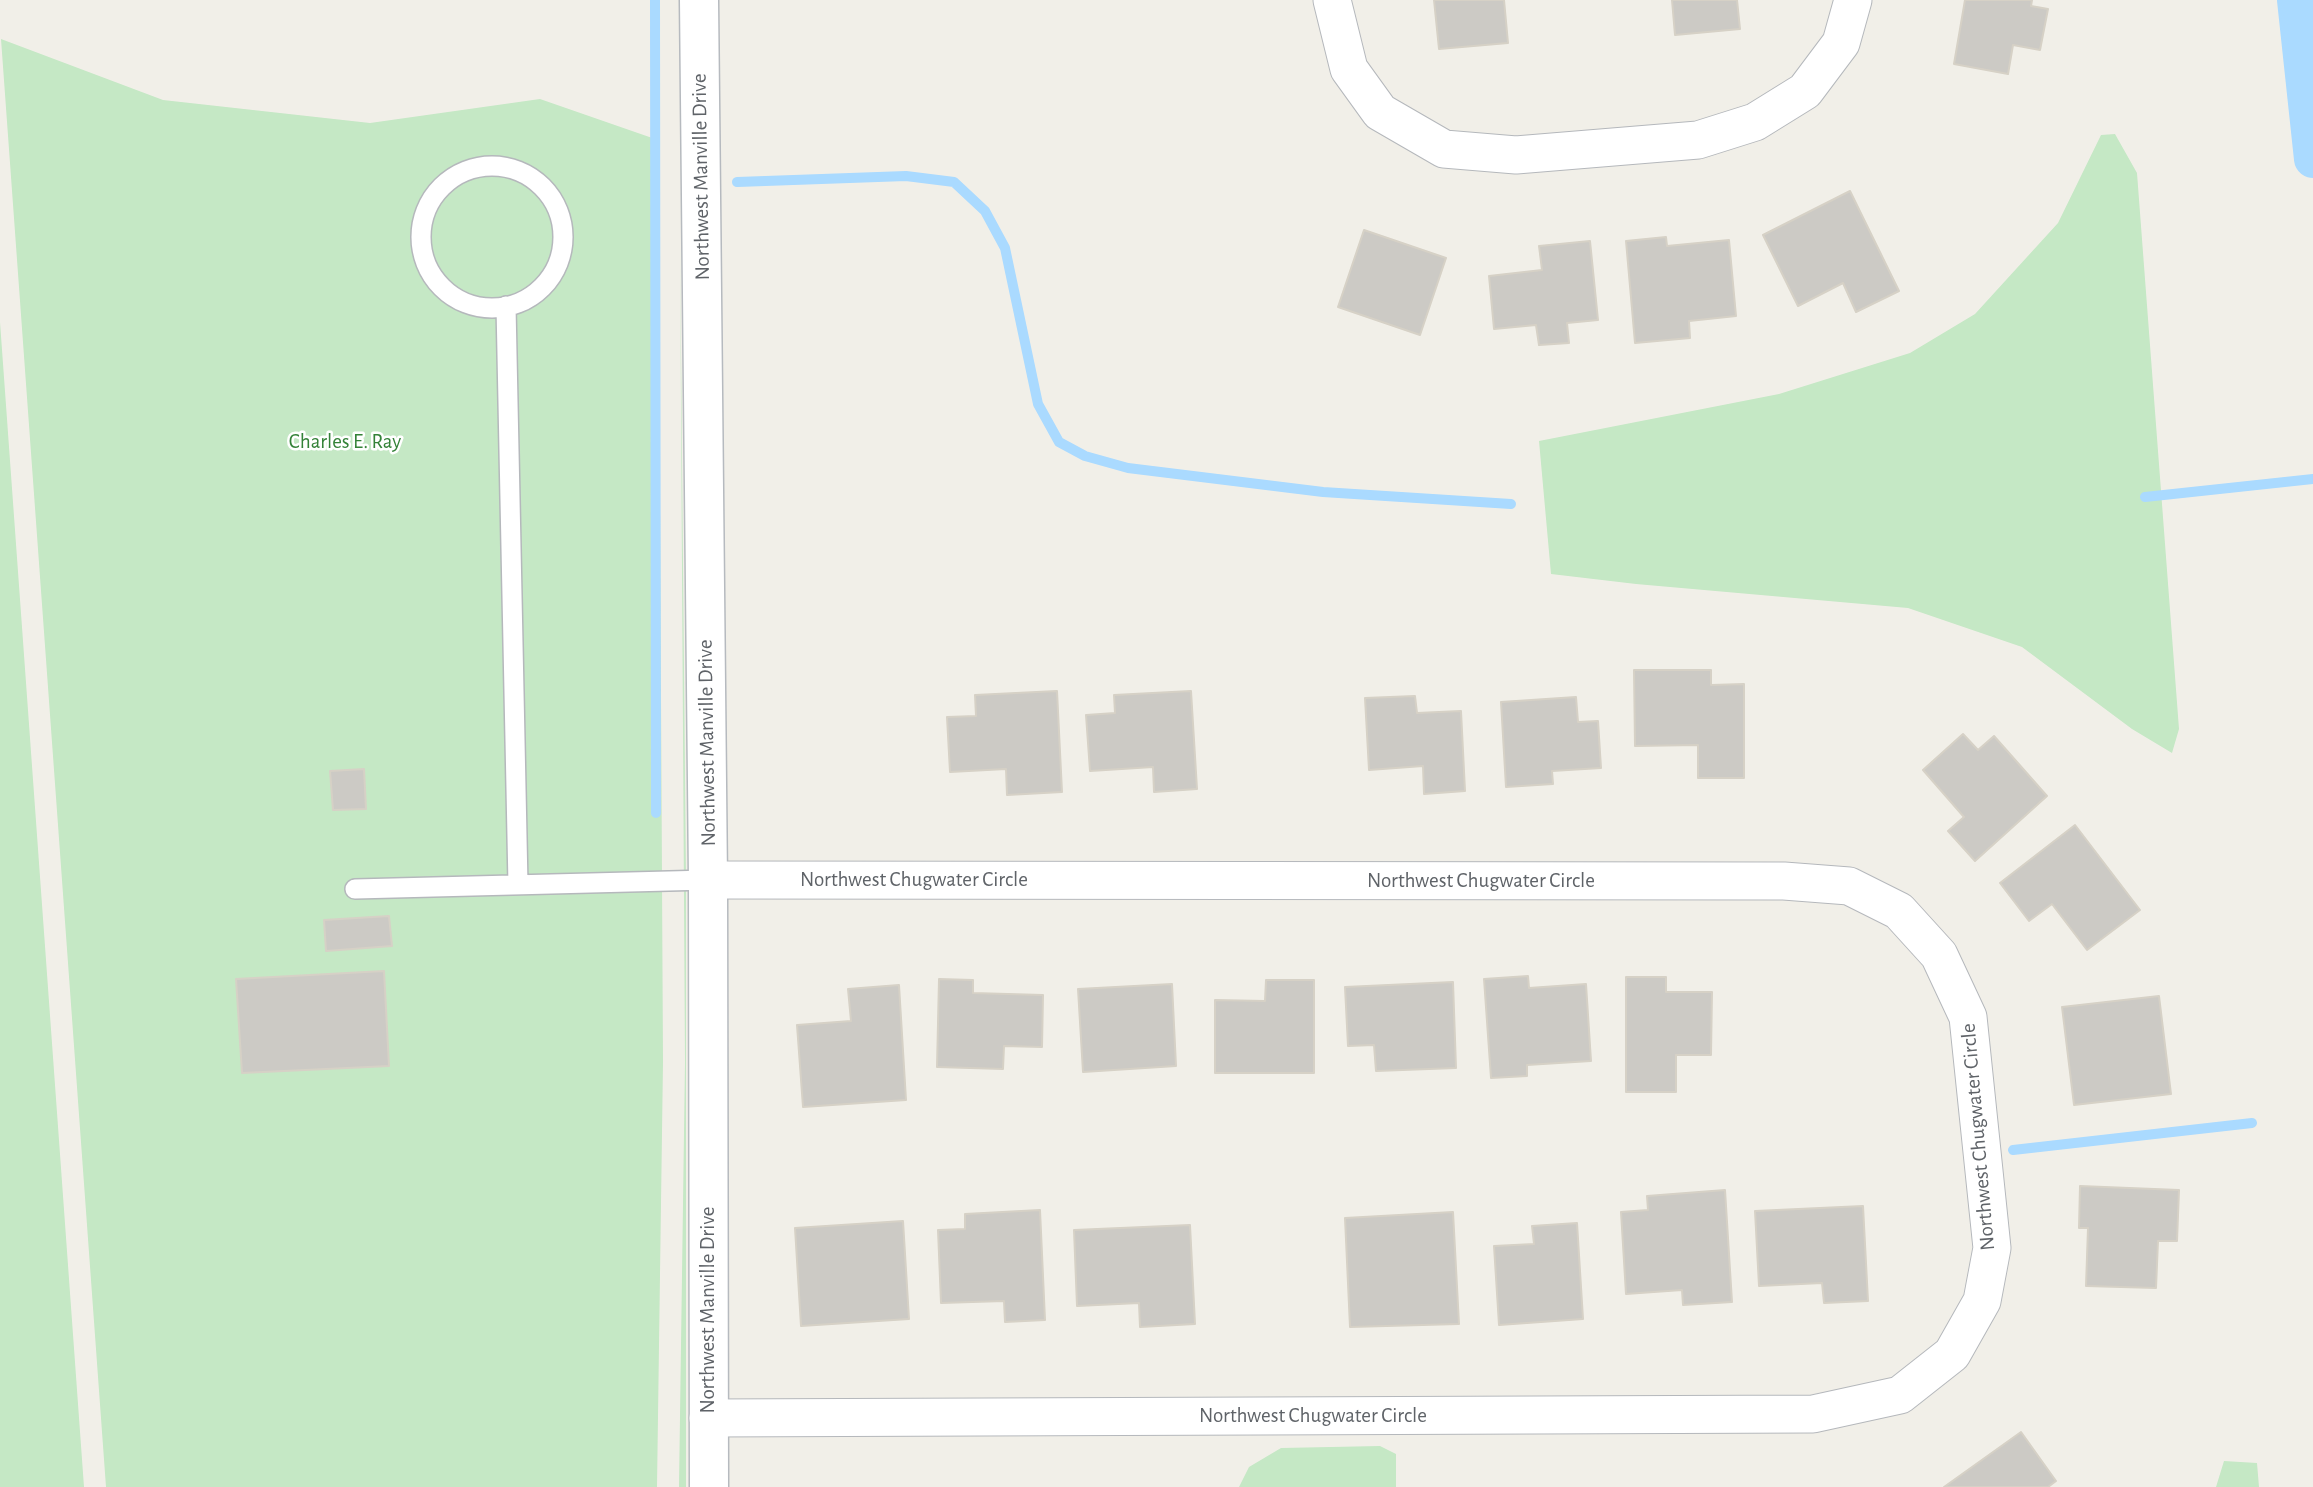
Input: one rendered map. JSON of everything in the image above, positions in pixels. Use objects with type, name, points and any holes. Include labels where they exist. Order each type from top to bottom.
[{"type":"street","name":"Northwest Manville Drive","points":[[699,0],[708,880],[709,1487]]},
{"type":"street","points":[[1332,0],[1349,69],[1380,112],[1444,149],[1516,155],[1698,140],[1755,122],[1805,91],[1841,43],[1853,0]]},
{"type":"street","name":"Northwest Chugwater Circle","points":[[708,880],[1784,881],[1849,886],[1899,911],[1939,955],[1968,1017],[1992,1248],[1982,1301],[1952,1354],[1900,1395],[1813,1414],[708,1418]]},
{"type":"lane","points":[[505,167],[533,179],[548,194],[561,222],[562,243],[547,282],[523,301],[506,306],[484,308],[458,299],[436,281],[424,256],[422,228],[430,201],[449,180],[474,168],[505,167]]},
{"type":"lane","points":[[506,306],[518,885]]},
{"type":"lane","points":[[355,889],[708,880]]},
{"type":"green space","name":"Charles E. Ray","points":[[1,39],[163,100],[370,123],[540,99],[658,140],[663,1062],[657,1487],[106,1487]]},
{"type":"green space","points":[[2115,134],[2137,173],[2179,729],[2172,753],[2132,729],[2022,647],[1908,608],[1551,574],[1539,441],[1779,394],[1910,353],[1975,314],[2058,223],[2101,135]]},
{"type":"green space","points":[[680,244],[686,880],[686,1487],[679,1487],[685,1062]]},
{"type":"green space","points":[[0,322],[84,1487],[0,1487]]},
{"type":"green space","points":[[1380,1446],[1396,1454],[1396,1487],[1239,1487],[1249,1467],[1281,1448]]},
{"type":"green space","points":[[2224,1461],[2257,1463],[2259,1487],[2216,1487]]},
{"type":"building","points":[[1434,0],[1504,0],[1508,43],[1439,49]]},
{"type":"building","points":[[1672,0],[1737,0],[1740,29],[1675,35]]},
{"type":"building","points":[[1965,0],[2032,0],[2031,6],[2048,9],[2040,50],[2013,45],[2008,74],[1954,64]]},
{"type":"building","points":[[1850,191],[1899,291],[1856,312],[1843,283],[1798,306],[1763,235]]},
{"type":"building","points":[[1364,230],[1446,258],[1420,335],[1338,307]]},
{"type":"building","points":[[1666,237],[1667,246],[1729,240],[1736,316],[1689,321],[1690,338],[1635,343],[1626,241]]},
{"type":"building","points":[[1590,241],[1598,320],[1567,323],[1569,343],[1539,345],[1536,325],[1494,329],[1489,276],[1542,270],[1539,246]]},
{"type":"building","points":[[1634,670],[1711,670],[1711,685],[1744,684],[1744,778],[1698,778],[1698,745],[1635,746]]},
{"type":"building","points":[[1057,691],[1062,792],[1007,795],[1006,769],[950,772],[947,717],[976,716],[975,695]]},
{"type":"building","points":[[1191,691],[1197,789],[1154,792],[1153,767],[1090,771],[1086,715],[1115,713],[1114,695]]},
{"type":"building","points":[[1415,696],[1417,713],[1461,711],[1465,791],[1424,794],[1423,766],[1369,770],[1365,698]]},
{"type":"building","points":[[1576,697],[1578,722],[1598,721],[1601,768],[1552,771],[1553,784],[1506,787],[1501,702]]},
{"type":"building","points":[[1963,734],[1978,750],[1994,736],[2047,796],[1975,861],[1948,831],[1964,817],[1923,770]]},
{"type":"building","points":[[364,769],[366,809],[333,810],[330,771]]},
{"type":"building","points":[[2075,825],[2140,910],[2087,950],[2052,904],[2029,921],[2000,883]]},
{"type":"building","points":[[389,916],[392,946],[326,951],[324,920]]},
{"type":"building","points":[[384,971],[389,1066],[242,1073],[236,979]]},
{"type":"building","points":[[1528,976],[1529,988],[1586,984],[1591,1061],[1527,1065],[1527,1076],[1491,1078],[1484,979]]},
{"type":"building","points":[[1626,977],[1666,977],[1666,992],[1712,992],[1711,1055],[1676,1055],[1676,1092],[1626,1092]]},
{"type":"building","points":[[939,979],[973,980],[973,993],[1043,995],[1042,1047],[1004,1046],[1003,1069],[937,1067]]},
{"type":"building","points":[[1266,980],[1314,980],[1314,1073],[1215,1073],[1215,1000],[1265,1001]]},
{"type":"building","points":[[1453,982],[1456,1068],[1376,1071],[1374,1045],[1348,1046],[1345,987]]},
{"type":"building","points":[[1172,984],[1176,1066],[1083,1072],[1078,989]]},
{"type":"building","points":[[899,985],[906,1100],[803,1107],[797,1025],[851,1021],[848,989]]},
{"type":"building","points":[[2159,996],[2171,1094],[2074,1105],[2062,1007]]},
{"type":"building","points":[[2080,1186],[2179,1190],[2177,1241],[2158,1241],[2156,1288],[2086,1286],[2088,1228],[2079,1228]]},
{"type":"building","points":[[1725,1190],[1732,1302],[1683,1305],[1682,1290],[1626,1294],[1621,1212],[1648,1210],[1647,1196]]},
{"type":"building","points":[[1863,1206],[1868,1301],[1824,1303],[1822,1283],[1759,1286],[1755,1211]]},
{"type":"building","points":[[1040,1210],[1045,1320],[1005,1322],[1004,1301],[941,1303],[938,1230],[965,1229],[965,1214]]},
{"type":"building","points":[[1453,1212],[1459,1324],[1350,1327],[1345,1218]]},
{"type":"building","points":[[903,1221],[909,1319],[801,1326],[795,1228]]},
{"type":"building","points":[[1577,1223],[1583,1319],[1499,1325],[1494,1246],[1534,1244],[1532,1226]]},
{"type":"building","points":[[1190,1225],[1195,1324],[1140,1327],[1139,1303],[1077,1306],[1074,1230]]},
{"type":"building","points":[[2021,1432],[2056,1481],[2048,1487],[1944,1487]]},
{"type":"waterway","points":[[655,0],[656,813]]},
{"type":"waterway","points":[[2296,0],[2313,159]]},
{"type":"waterway","points":[[737,182],[906,176],[954,182],[985,211],[1005,248],[1038,404],[1059,442],[1085,456],[1128,468],[1323,492],[1511,504]]},
{"type":"waterway","points":[[2145,497],[2313,479]]},
{"type":"waterway","points":[[2013,1150],[2252,1123]]}]
